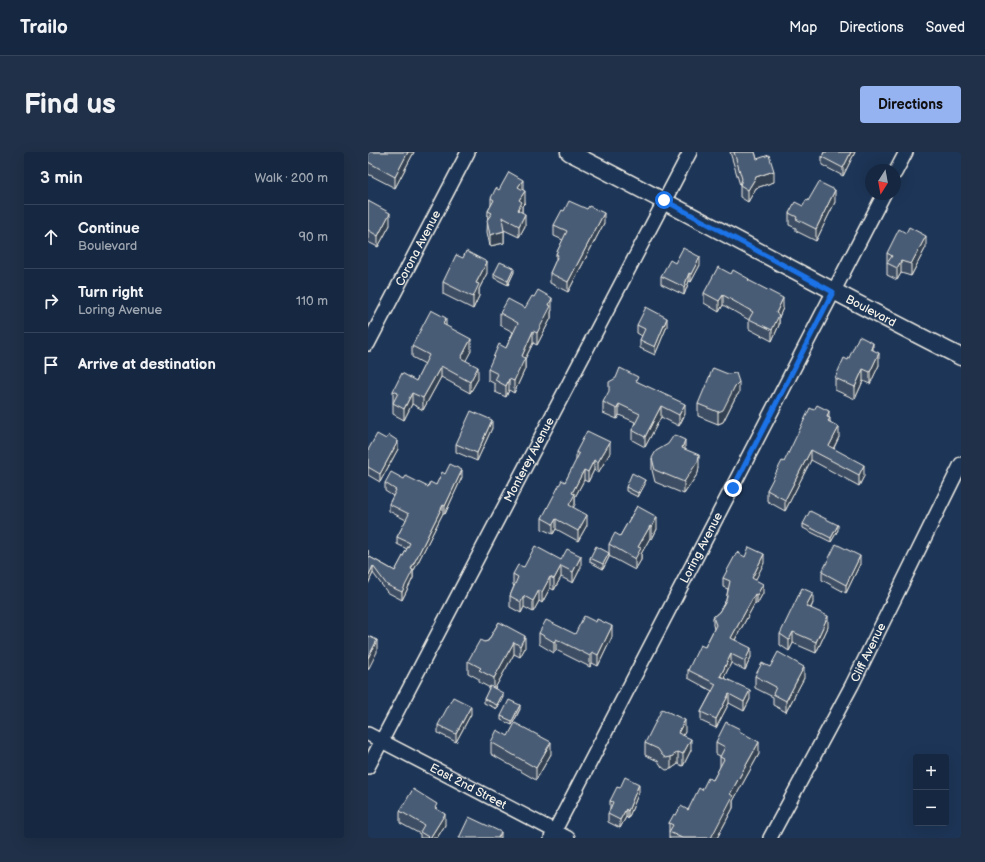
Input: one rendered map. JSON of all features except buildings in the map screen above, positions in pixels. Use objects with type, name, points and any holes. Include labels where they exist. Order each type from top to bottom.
[{"type":"street","name":"Corona Avenue","points":[[368,344],[468,152]]},
{"type":"street","name":"Boulevard","points":[[569,152],[664,200],[833,292],[961,357]]},
{"type":"street","name":"Monterey Avenue","points":[[368,767],[690,152]]},
{"type":"street","points":[[900,164],[906,152]]},
{"type":"street","name":"Loring Avenue","points":[[553,835],[881,200]]},
{"type":"street","name":"Cliff Avenue","points":[[770,838],[852,685],[961,464]]},
{"type":"street","name":"East 2nd Street","points":[[368,734],[553,835],[568,838]]},
{"type":"route","points":[[664,200],[833,292],[733,488]]}]
